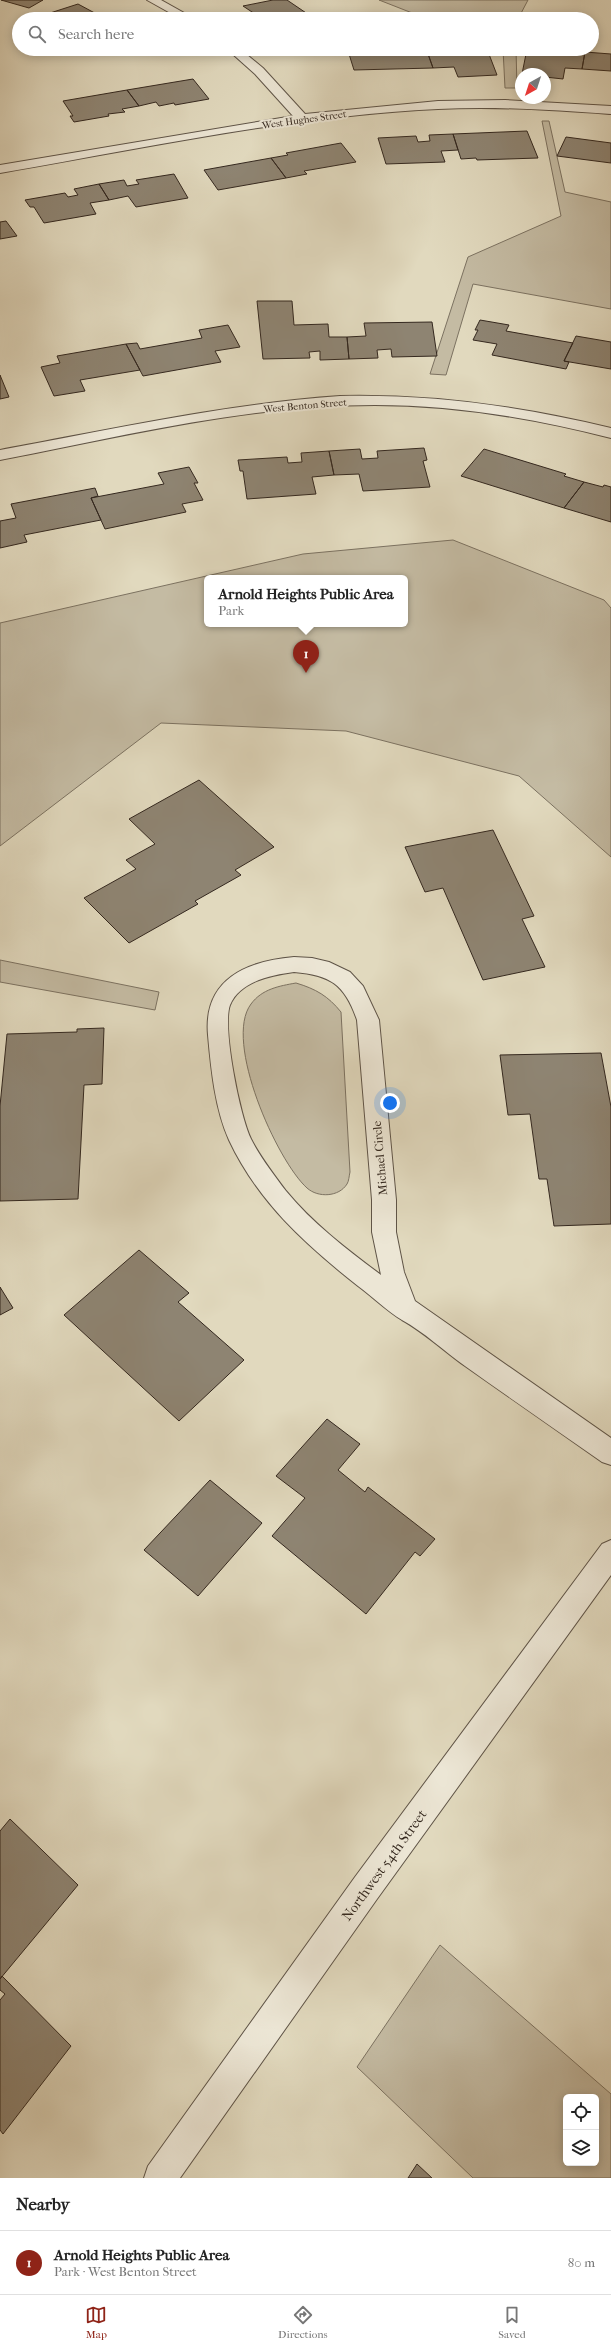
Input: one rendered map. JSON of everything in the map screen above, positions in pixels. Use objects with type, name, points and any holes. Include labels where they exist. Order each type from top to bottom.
[{"type":"street","points":[[153,0],[176,12]]},
{"type":"street","points":[[241,56],[259,71],[302,118]]},
{"type":"street","name":"West Hughes Street","points":[[0,169],[302,118],[445,105],[538,104],[611,110]]},
{"type":"street","name":"West Benton Street","points":[[0,455],[225,413],[280,406],[341,401],[421,402],[467,405],[532,415],[611,433]]},
{"type":"street","name":"Michael Circle","points":[[406,1310],[392,1272],[384,1232],[384,1200],[368,1020],[360,998],[343,978],[318,966],[284,965],[255,973],[230,990],[220,1005],[218,1026],[225,1084],[239,1137],[269,1186],[297,1220],[406,1310],[611,1453]]},
{"type":"street","name":"Northwest 54th Street","points":[[160,2178],[366,1888],[611,1553]]},
{"type":"shaded area","points":[[379,0],[528,0],[522,12],[410,12]]},
{"type":"shaded area","points":[[503,56],[516,56],[515,88],[505,88]]},
{"type":"shaded area","points":[[542,121],[549,121],[565,192],[611,202],[611,309],[473,284],[446,375],[430,374],[468,257],[561,216]]},
{"type":"shaded area","points":[[453,540],[604,600],[611,608],[611,857],[519,776],[346,731],[161,723],[0,846],[0,623],[204,577],[204,627],[408,627],[408,575],[211,575],[303,554]]},
{"type":"shaded area","points":[[0,960],[159,992],[155,1010],[0,982]]},
{"type":"shaded area","points":[[296,983],[321,994],[341,1012],[350,1172],[348,1183],[339,1192],[328,1195],[322,1195],[307,1188],[295,1174],[282,1153],[257,1100],[244,1045],[244,1021],[251,1004],[255,999],[271,989]]},
{"type":"shaded area","points":[[440,1945],[611,2094],[611,2178],[473,2178],[357,2067]]},
{"type":"building","points":[[1,0],[43,0],[29,8]]},
{"type":"building","points":[[273,0],[287,0],[305,12],[252,12],[243,6]]},
{"type":"building","points":[[78,4],[93,12],[53,12]]},
{"type":"building","points":[[599,53],[611,54],[611,71],[582,69],[584,56],[599,56]]},
{"type":"building","points":[[350,56],[429,56],[433,68],[354,70]]},
{"type":"building","points":[[429,56],[490,56],[497,75],[458,77],[454,67],[433,68]]},
{"type":"building","points":[[526,56],[584,56],[582,69],[565,68],[563,79],[551,78],[551,68],[523,68]]},
{"type":"building","points":[[193,79],[209,99],[175,105],[174,103],[159,106],[156,102],[139,106],[127,90]]},
{"type":"building","points":[[127,90],[139,106],[122,109],[125,112],[108,114],[109,116],[74,122],[70,116],[73,116],[63,101]]},
{"type":"building","points":[[527,131],[538,158],[477,160],[476,158],[461,159],[453,134]]},
{"type":"building","points":[[453,134],[458,150],[441,151],[445,162],[386,164],[378,138],[416,136],[418,142],[430,141],[429,135]]},
{"type":"building","points":[[566,137],[611,143],[611,163],[557,156]]},
{"type":"building","points":[[341,143],[356,162],[304,171],[307,174],[286,178],[271,158],[288,155],[286,153]]},
{"type":"building","points":[[271,158],[286,178],[218,190],[204,170]]},
{"type":"building","points":[[174,174],[188,198],[136,207],[128,196],[109,200],[99,184],[124,180],[127,186],[139,184],[136,180]]},
{"type":"building","points":[[99,184],[109,200],[90,203],[96,214],[44,223],[34,207],[30,207],[25,200],[65,193],[68,197],[78,195],[74,189]]},
{"type":"building","points":[[6,221],[17,236],[0,239],[0,222]]},
{"type":"building","points":[[257,301],[292,301],[294,325],[328,324],[329,337],[347,337],[349,359],[320,360],[320,351],[309,352],[310,358],[263,359]]},
{"type":"building","points":[[480,320],[509,325],[506,331],[573,343],[564,361],[569,362],[566,369],[492,355],[497,344],[473,340],[478,330],[475,330]]},
{"type":"building","points":[[432,322],[437,356],[392,357],[391,349],[377,350],[378,358],[349,359],[347,337],[366,336],[364,323]]},
{"type":"building","points":[[228,325],[240,347],[215,351],[221,362],[143,376],[126,344],[137,343],[140,349],[202,338],[199,330]]},
{"type":"building","points":[[576,336],[611,342],[611,369],[564,361]]},
{"type":"building","points":[[126,344],[140,370],[80,380],[85,391],[54,396],[41,367],[60,363],[57,356]]},
{"type":"building","points":[[0,375],[9,397],[0,399]]},
{"type":"building","points":[[424,448],[427,460],[423,461],[430,487],[363,491],[359,474],[334,475],[329,451],[360,449],[362,459],[378,458],[377,451]]},
{"type":"building","points":[[484,449],[566,474],[564,476],[584,482],[564,508],[461,476]]},
{"type":"building","points":[[329,451],[334,475],[312,477],[316,494],[247,499],[243,471],[240,471],[238,460],[287,457],[288,463],[302,462],[301,453]]},
{"type":"building","points":[[189,467],[198,483],[194,483],[203,500],[182,504],[186,512],[105,529],[91,498],[164,484],[158,473]]},
{"type":"building","points":[[584,482],[603,487],[604,485],[611,487],[611,522],[564,508]]},
{"type":"building","points":[[95,488],[98,496],[91,498],[101,520],[24,535],[27,542],[0,548],[0,521],[16,518],[11,504]]},
{"type":"building","points":[[199,780],[274,847],[235,870],[241,875],[195,901],[198,904],[129,943],[84,898],[136,869],[126,860],[155,844],[129,819]]},
{"type":"building","points":[[493,830],[534,916],[522,919],[545,967],[483,980],[443,888],[425,892],[405,847]]},
{"type":"building","points":[[104,1028],[102,1084],[84,1085],[78,1199],[0,1201],[0,1106],[7,1034],[77,1032],[77,1029]]},
{"type":"building","points":[[601,1053],[611,1107],[611,1224],[554,1226],[547,1179],[539,1179],[530,1114],[508,1115],[500,1055]]},
{"type":"building","points":[[139,1250],[189,1293],[178,1302],[244,1360],[179,1421],[64,1315]]},
{"type":"building","points":[[0,1287],[13,1308],[0,1315]]},
{"type":"building","points":[[327,1419],[360,1444],[338,1470],[365,1492],[368,1487],[435,1539],[420,1556],[415,1552],[366,1614],[272,1536],[305,1498],[276,1476]]},
{"type":"building","points":[[210,1480],[262,1523],[198,1596],[144,1550]]},
{"type":"building","points":[[10,1819],[78,1885],[0,1979],[0,1831]]},
{"type":"building","points":[[2,1976],[71,2046],[3,2134],[0,2130],[0,2000],[5,1994],[0,1990],[0,1979]]},
{"type":"building","points":[[417,2164],[432,2178],[408,2178]]},
{"type":"place","name":"Arnold Heights Public Area","points":[[306,673]]}]
